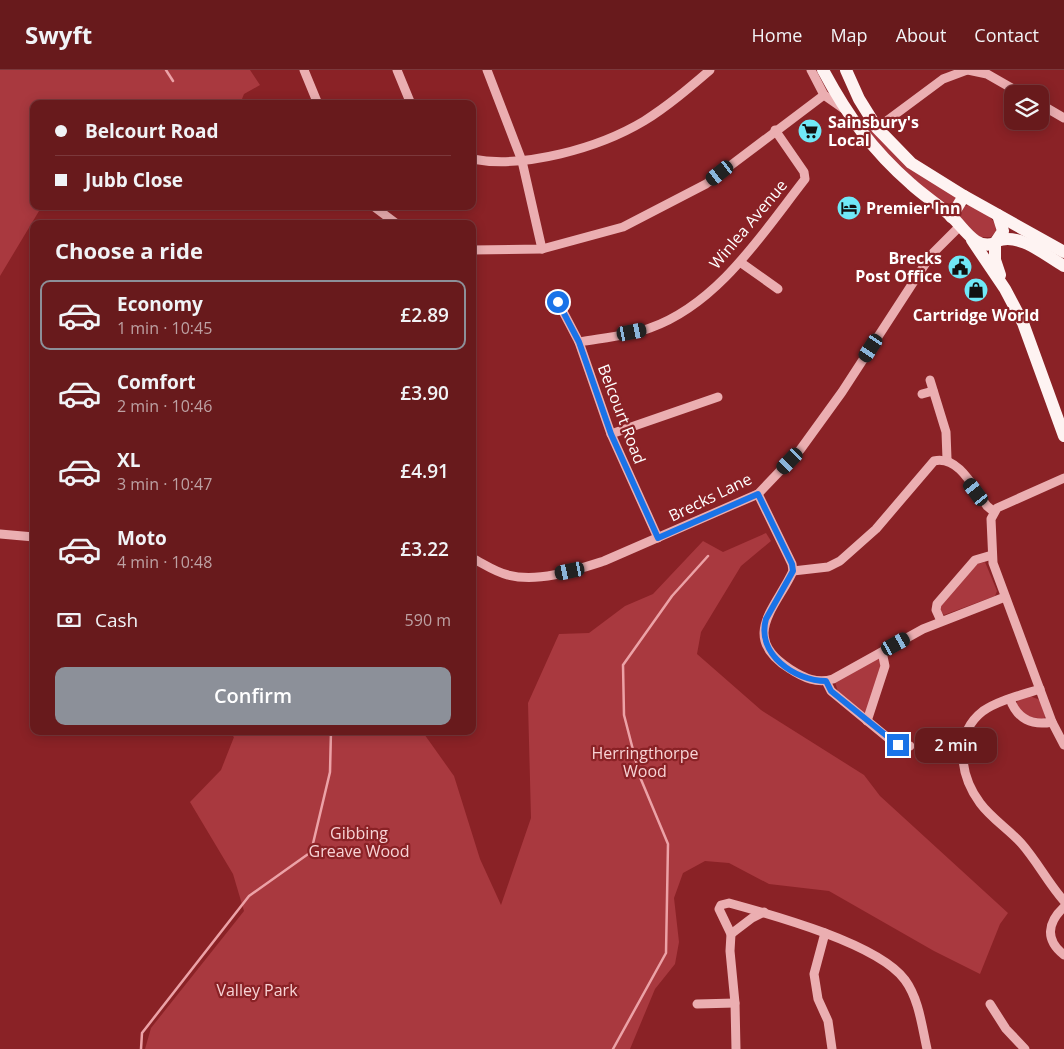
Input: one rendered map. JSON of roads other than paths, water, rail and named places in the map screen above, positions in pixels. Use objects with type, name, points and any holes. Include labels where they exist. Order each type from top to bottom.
[{"type":"main road","points":[[824,70],[844,109],[858,130],[889,164],[956,221],[971,238],[1005,289],[1023,323],[1064,436]]},
{"type":"main road","points":[[846,70],[859,99],[878,128],[911,163],[964,196],[1064,252]]},
{"type":"main road","points":[[956,221],[964,196]]},
{"type":"main road","points":[[998,215],[1003,231],[996,242],[995,260],[1005,289]]},
{"type":"main road","points":[[971,238],[984,244],[1008,238],[1018,240],[1064,266]]},
{"type":"street","points":[[304,70],[316,100]]},
{"type":"street","points":[[398,70],[409,100]]},
{"type":"street","points":[[487,70],[522,160],[542,250]]},
{"type":"street","points":[[476,160],[490,162],[522,160],[556,155],[595,143],[643,122],[710,70]]},
{"type":"street","points":[[811,70],[824,96],[844,109]]},
{"type":"street","points":[[878,128],[942,75],[968,70],[987,74],[1006,85]]},
{"type":"street","points":[[476,250],[542,250],[623,227],[706,184],[775,130],[824,96]]},
{"type":"street","points":[[1049,109],[1064,118]]},
{"type":"street","name":"Winlea Avenue","points":[[579,342],[650,328],[690,310],[740,262],[805,179],[804,172],[775,130]]},
{"type":"street","points":[[379,210],[392,220]]},
{"type":"street","name":"Brecks Lane","points":[[476,560],[509,575],[541,576],[604,562],[758,494],[800,450],[842,392],[931,255],[956,221]]},
{"type":"street","points":[[740,262],[778,289]]},
{"type":"street","name":"Belcourt Road","points":[[558,302],[579,342],[611,434],[658,538]]},
{"type":"street","points":[[930,380],[946,432],[947,460]]},
{"type":"street","points":[[922,394],[934,391]]},
{"type":"street","points":[[611,434],[718,397]]},
{"type":"street","points":[[793,571],[828,567],[840,561],[876,530],[934,460],[947,460],[955,464],[987,506],[993,511]]},
{"type":"street","points":[[993,511],[1064,478]]},
{"type":"street","points":[[758,494],[792,564],[793,571],[766,619],[763,628],[766,646],[771,654],[782,664],[802,677],[826,681],[840,676],[941,621],[1005,597]]},
{"type":"street","points":[[993,511],[991,519],[992,555],[1005,597],[1052,722],[1064,745]]},
{"type":"street","points":[[0,534],[30,537]]},
{"type":"street","points":[[941,621],[936,610],[938,604],[975,560],[992,555]]},
{"type":"street","points":[[867,721],[885,666],[882,652]]},
{"type":"street","points":[[826,681],[831,691],[898,745],[910,746]]},
{"type":"street","points":[[1040,689],[1010,699],[983,712],[969,728],[962,747],[964,772],[973,794],[982,806],[1021,843],[1064,901]]},
{"type":"street","points":[[1010,699],[1013,709],[1021,717],[1038,724],[1052,722]]},
{"type":"street","points":[[736,1049],[731,934],[720,913],[721,906],[729,903],[764,912],[825,933],[880,959],[899,973],[911,991],[927,1049]]},
{"type":"street","points":[[1064,907],[1050,924],[1049,930],[1052,943],[1064,955]]},
{"type":"street","points":[[731,934],[752,918],[764,912]]},
{"type":"street","points":[[825,933],[815,965],[815,980],[818,999],[828,1021],[832,1049]]},
{"type":"street","points":[[697,1004],[735,1003]]},
{"type":"street","points":[[990,1004],[1006,1029],[1025,1049]]},
{"type":"waterway","points":[[166,70],[173,81]]},
{"type":"waterway","points":[[613,1049],[666,953],[668,844],[640,777],[624,715],[623,665],[672,596],[708,556]]},
{"type":"waterway","points":[[141,1049],[142,1033],[249,896],[311,852],[330,772],[331,735]]},
{"type":"place","name":"Sainsbury's Local","points":[[810,131]]},
{"type":"place","name":"Premier Inn","points":[[849,208]]},
{"type":"place","name":"Brecks Post Office","points":[[960,267]]},
{"type":"place","name":"Cartridge World","points":[[976,290]]},
{"type":"park label","name":"Herringthorpe Wood","points":[[645,762]]},
{"type":"park label","name":"Gibbing Greave Wood","points":[[359,842]]},
{"type":"park label","name":"Valley Park","points":[[257,990]]}]
